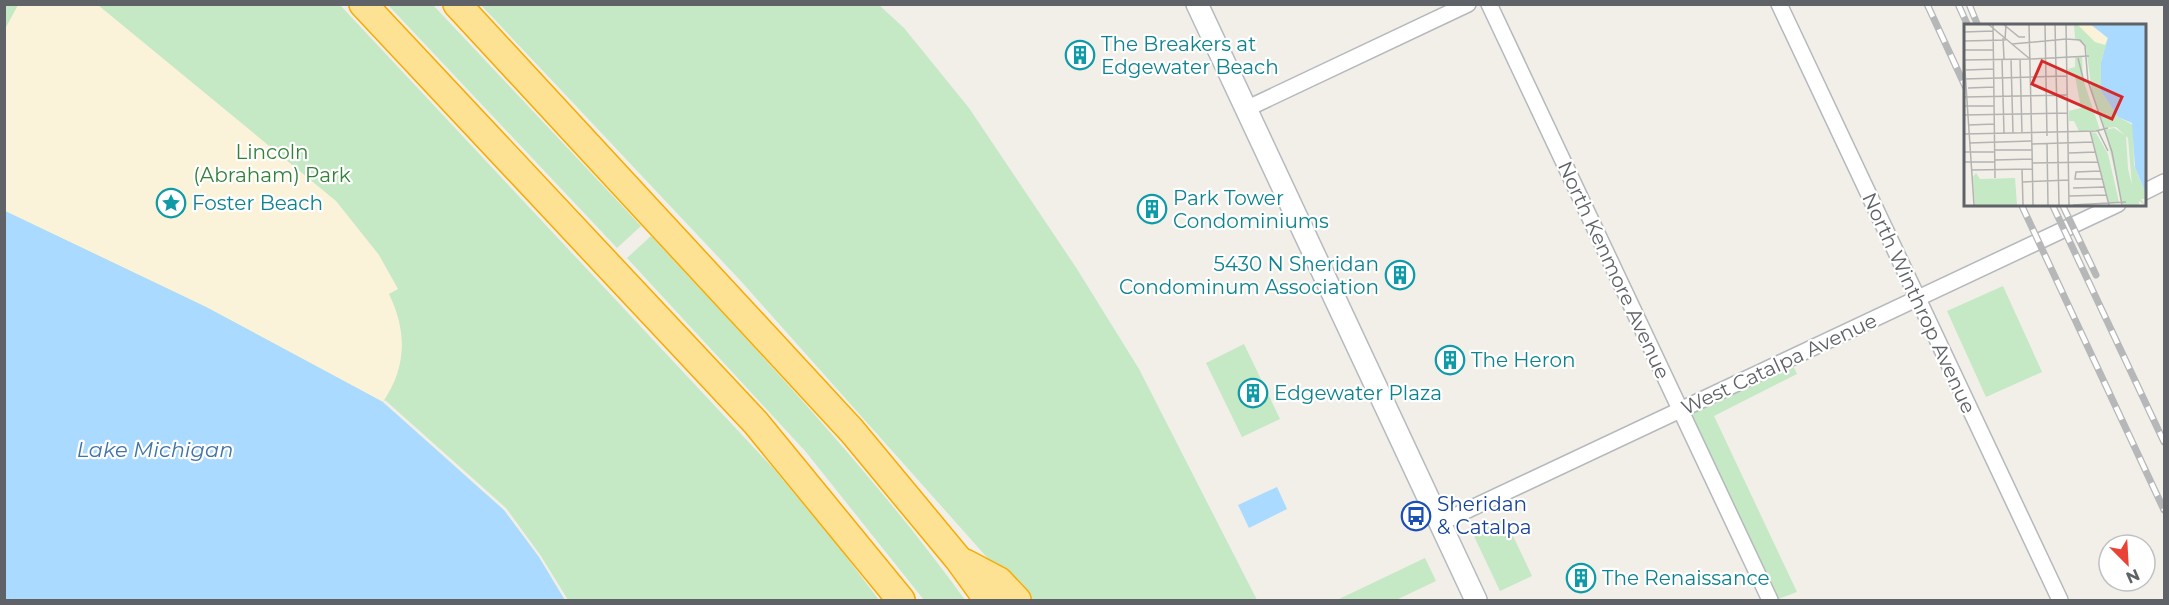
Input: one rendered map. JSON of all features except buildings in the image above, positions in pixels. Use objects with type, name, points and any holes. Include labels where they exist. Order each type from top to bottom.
[{"type":"highway","points":[[363,4],[756,423],[901,600]]},
{"type":"highway","points":[[457,4],[820,396],[958,560],[988,600]]},
{"type":"highway","points":[[958,560],[999,581],[1017,600]]},
{"type":"main road","points":[[1197,4],[1476,600]]},
{"type":"street","points":[[1246,109],[1468,4]]},
{"type":"street","name":"North Kenmore Avenue","points":[[1489,4],[1770,600]]},
{"type":"street","name":"North Winthrop Avenue","points":[[1779,4],[2060,600]]},
{"type":"street","points":[[2145,192],[2164,182]]},
{"type":"street","name":"West Catalpa Avenue","points":[[1440,523],[2114,206]]},
{"type":"green space","name":"Lincoln (Abraham) Park","points":[[5,5],[340,5],[773,468],[838,546],[879,600],[565,600],[553,580],[383,402],[5,211]]},
{"type":"green space","points":[[388,5],[433,5],[641,226],[617,248]]},
{"type":"green space","points":[[481,5],[879,5],[904,28],[969,108],[1077,269],[1139,369],[1257,600],[1025,600],[739,279]]},
{"type":"green space","points":[[651,236],[853,459],[892,505],[965,600],[924,600],[806,452],[627,258]]},
{"type":"green space","points":[[2003,286],[2042,372],[1986,397],[1947,311]]},
{"type":"green space","points":[[1244,344],[1280,419],[1242,437],[1206,363]]},
{"type":"green space","points":[[1793,366],[1797,374],[1714,416],[1797,592],[1775,600],[1688,415]]},
{"type":"green space","points":[[1505,519],[1532,576],[1500,591],[1473,534]]},
{"type":"green space","points":[[1425,558],[1436,581],[1396,600],[1337,600]]},
{"type":"sand","name":"Foster Beach","points":[[18,5],[98,5],[336,201],[379,255],[398,289],[389,294],[399,322],[402,349],[397,376],[383,402],[206,307],[5,211],[5,29]]},
{"type":"water","name":"Lake Michigan","points":[[5,211],[206,307],[383,402],[504,510],[539,557],[565,600],[5,600]]},
{"type":"water","points":[[1277,487],[1287,509],[1249,528],[1238,505]]},
{"type":"pier","points":[[385,400],[506,508],[541,556],[568,600],[565,600],[539,557],[504,510],[383,402]]},
{"type":"railway","points":[[1927,4],[1964,84]]},
{"type":"railway","points":[[1958,4],[1967,24]]},
{"type":"railway","points":[[1969,4],[1977,24]]},
{"type":"railway","points":[[2022,206],[2164,510]]},
{"type":"railway","points":[[2053,206],[2164,442]]},
{"type":"railway","points":[[2063,206],[2096,275]]},
{"type":"place","name":"The Breakers at Edgewater Beach","points":[[1080,55]]},
{"type":"place","name":"Foster Beach","points":[[171,203]]},
{"type":"place","name":"Park Tower Condominiums","points":[[1152,209]]},
{"type":"place","name":"5430 N Sheridan Condominum Association","points":[[1400,275]]},
{"type":"place","name":"The Heron","points":[[1450,360]]},
{"type":"place","name":"Edgewater Plaza","points":[[1253,393]]},
{"type":"place","name":"Sheridan & Catalpa","points":[[1416,516]]},
{"type":"place","name":"The Renaissance","points":[[1581,578]]}]
